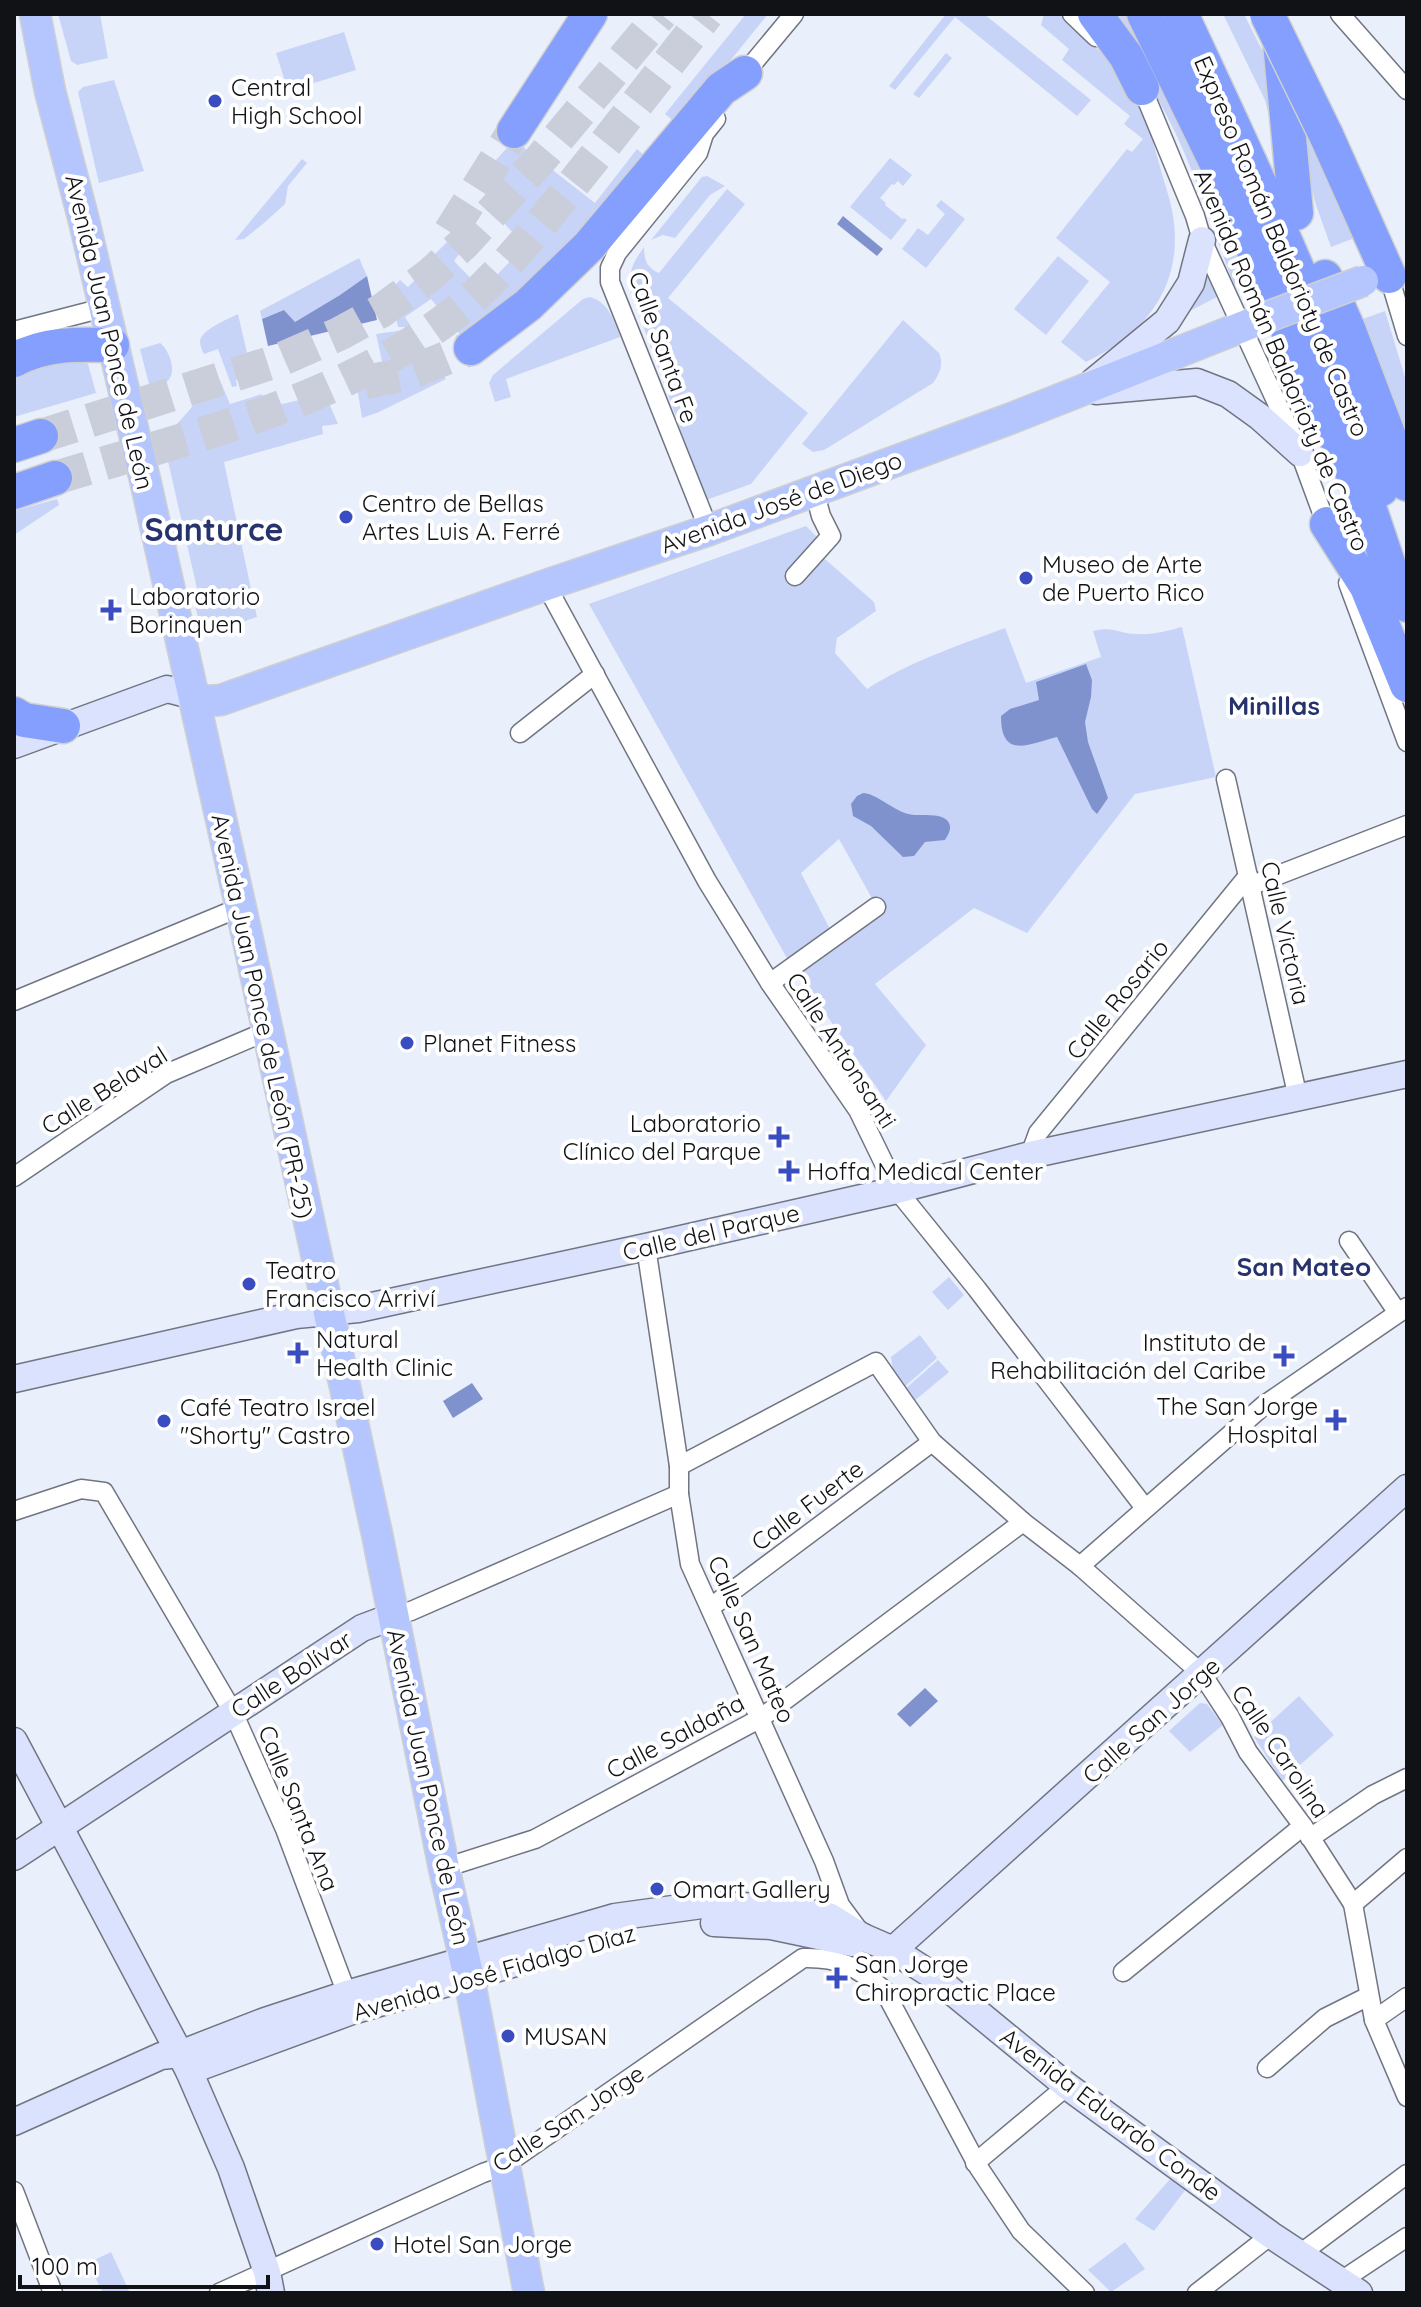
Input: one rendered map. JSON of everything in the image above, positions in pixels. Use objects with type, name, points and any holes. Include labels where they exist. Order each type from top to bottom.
[{"type":"highway","points":[[514,131],[590,14]]},
{"type":"highway","points":[[1095,14],[1126,56],[1142,88]]},
{"type":"highway","points":[[1144,14],[1216,162],[1320,404],[1369,507],[1394,581],[1407,605]]},
{"type":"highway","name":"Expreso Román Baldorioty de Castro","points":[[1181,14],[1284,239],[1329,346],[1371,457],[1407,572]]},
{"type":"highway","name":"Expreso Román Baldorioty de Castro","points":[[1206,14],[1349,331],[1407,484]]},
{"type":"highway","points":[[1267,14],[1326,135],[1386,277]]},
{"type":"highway","points":[[1277,14],[1296,213]]},
{"type":"highway","points":[[471,348],[528,305],[589,246],[721,89],[745,73]]},
{"type":"highway","points":[[14,360],[30,351],[60,345],[112,345]]},
{"type":"highway","points":[[14,492],[55,478]]},
{"type":"highway","points":[[1327,524],[1367,587],[1407,685]]},
{"type":"highway","points":[[14,714],[24,720],[63,726]]},
{"type":"main road","name":"Avenida Juan Ponce de León","points":[[35,14],[50,91],[84,221],[194,696]]},
{"type":"main road","name":"Avenida José de Diego","points":[[194,696],[206,701],[221,700],[709,530],[1080,392],[1252,323],[1386,277]]},
{"type":"main road","name":"Avenida Juan Ponce de León (PR-25)","points":[[194,696],[394,1616]]},
{"type":"main road","name":"Avenida Juan Ponce de León","points":[[394,1616],[467,1968]]},
{"type":"main road","points":[[467,1968],[529,2293]]},
{"type":"street","name":"Calle Santa Fe","points":[[709,530],[610,282],[610,268],[617,253],[698,153],[704,134],[732,98],[745,73],[794,14]]},
{"type":"street","name":"Avenida Román Baldorioty de Castro","points":[[1072,14],[1142,88],[1202,240],[1252,323],[1407,742]]},
{"type":"street","points":[[1340,14],[1407,90]]},
{"type":"street","points":[[1080,392],[1167,321],[1191,283],[1202,240]]},
{"type":"street","points":[[1386,277],[1407,336]]},
{"type":"street","points":[[14,331],[103,308]]},
{"type":"street","points":[[1080,392],[1197,382],[1228,394],[1260,417],[1300,453]]},
{"type":"street","points":[[795,576],[831,536],[821,516],[814,490]]},
{"type":"street","name":"Calle Antonsanti","points":[[546,585],[707,881],[770,983],[858,1110],[897,1190],[1145,1508]]},
{"type":"street","points":[[520,733],[595,674]]},
{"type":"street","points":[[14,745],[167,689],[194,696]]},
{"type":"street","name":"Calle Victoria","points":[[1226,779],[1298,1098]]},
{"type":"street","name":"Calle Rosario","points":[[1030,1155],[1038,1133],[1249,881],[1407,825]]},
{"type":"street","points":[[14,1001],[241,907]]},
{"type":"street","points":[[770,983],[876,907]]},
{"type":"street","name":"Calle Belaval","points":[[14,1177],[166,1074],[267,1031]]},
{"type":"street","name":"Calle del Parque","points":[[14,1379],[296,1315],[358,1309],[646,1247],[897,1190],[1030,1155],[1407,1074]]},
{"type":"street","points":[[1080,1566],[1263,1406],[1402,1310],[1349,1241]]},
{"type":"street","name":"Calle San Mateo","points":[[646,1247],[679,1466],[679,1494],[690,1564],[824,1861],[840,1905],[863,1937]]},
{"type":"street","name":"Calle Carolina","points":[[679,1466],[876,1362],[932,1442],[1023,1522],[1080,1566],[1202,1674],[1248,1752],[1353,1904],[1374,2020],[1407,2097]]},
{"type":"street","name":"Calle Fuerte","points":[[711,1607],[932,1442]]},
{"type":"street","name":"Calle San Jorge","points":[[893,1950],[1407,1488]]},
{"type":"street","name":"Calle Santa Ana","points":[[14,1511],[81,1489],[104,1492],[233,1712],[285,1829],[347,1994]]},
{"type":"street","name":"Calle Bolívar","points":[[14,1857],[362,1628],[411,1611],[679,1494]]},
{"type":"street","name":"Calle Saldaña","points":[[444,1868],[535,1839],[761,1718],[1023,1522]]},
{"type":"street","points":[[14,1741],[184,2062],[231,2168],[269,2282]]},
{"type":"street","points":[[1123,1972],[1306,1832],[1407,1778]]},
{"type":"street","points":[[1353,1904],[1407,1858]]},
{"type":"street","name":"Avenida José Fidalgo Díaz","points":[[184,2062],[352,2011],[615,1917],[702,1905],[772,1907],[829,1916],[863,1937]]},
{"type":"street","name":"Avenida Eduardo Conde","points":[[863,1937],[893,1950],[932,1975],[1067,2086],[1271,2235],[1350,2287]]},
{"type":"street","name":"Calle San Jorge","points":[[219,2293],[269,2282],[483,2173],[503,2166],[803,1958],[825,1957],[861,1970],[884,1990],[975,2163]]},
{"type":"street","name":"Avenida José Fidalgo Díaz","points":[[184,2062],[265,2021],[347,1994],[467,1968]]},
{"type":"street","points":[[1267,2068],[1325,2018],[1369,1996]]},
{"type":"street","points":[[1374,2020],[1407,1997]]},
{"type":"street","points":[[14,2122],[161,2056],[184,2062]]},
{"type":"street","points":[[1067,2086],[975,2163],[1021,2231],[1085,2293]]},
{"type":"street","points":[[1300,2254],[1407,2174]]},
{"type":"street","points":[[14,2191],[53,2293]]},
{"type":"street","points":[[1197,2293],[1271,2235]]},
{"type":"street","points":[[1350,2287],[1407,2237]]},
{"type":"shaded area","points":[[58,14],[100,14],[108,58],[77,65],[71,61]]},
{"type":"shaded area","points":[[746,14],[768,14],[678,125],[665,114]]},
{"type":"shaded area","points":[[946,14],[984,14],[1091,100],[1077,116],[955,17],[895,90],[889,86]]},
{"type":"shaded area","points":[[1044,14],[1059,14],[1102,54],[1130,87],[1142,106],[1172,210],[1175,236],[1173,260],[1168,282],[1158,302],[1128,336],[1086,362],[1061,342],[1110,282],[1056,238],[1127,149],[1132,152],[1143,139],[1124,124],[1130,116],[1062,60],[1069,49],[1041,25]]},
{"type":"shaded area","points":[[1104,14],[1127,14],[1167,90],[1250,278],[1234,285],[1176,134],[1148,81]]},
{"type":"shaded area","points":[[1223,14],[1244,14],[1270,66],[1272,112],[1268,112]]},
{"type":"shaded area","points":[[344,32],[356,70],[288,91],[276,53]]},
{"type":"shaded area","points":[[946,53],[952,58],[919,98],[913,94]]},
{"type":"shaded area","points":[[114,80],[144,171],[99,183],[78,92],[83,87]]},
{"type":"shaded area","points":[[1306,136],[1357,237],[1331,247],[1316,205],[1299,139]]},
{"type":"shaded area","points":[[514,140],[595,203],[637,149],[649,160],[567,253],[463,338],[431,299],[405,317],[410,325],[408,327],[398,327],[390,290],[400,280],[408,287],[419,276],[416,273],[448,241],[459,254],[454,261],[482,290],[527,244],[486,203],[493,195],[478,180]]},
{"type":"shaded area","points":[[890,158],[912,175],[903,186],[898,181],[892,184],[880,198],[907,220],[891,240],[850,207]]},
{"type":"shaded area","points":[[302,159],[307,163],[288,186],[285,204],[244,239],[235,240]]},
{"type":"shaded area","points":[[707,176],[725,186],[710,195],[675,238],[663,235],[651,240],[702,177]]},
{"type":"shaded area","points":[[727,189],[745,204],[668,298],[808,413],[751,484],[706,500],[632,295],[630,275],[644,247],[647,263],[659,273]]},
{"type":"shaded area","points":[[941,200],[965,219],[926,268],[902,249],[918,228],[928,235],[945,214],[936,206]]},
{"type":"shaded area","points":[[1058,256],[1089,281],[1046,335],[1014,309]]},
{"type":"shaded area","points":[[359,258],[367,276],[340,295],[295,322],[284,310],[262,319],[260,311]]},
{"type":"shaded area","points":[[1204,270],[1217,297],[1180,316]]},
{"type":"shaded area","points":[[589,297],[605,307],[620,337],[506,379],[511,397],[495,402],[489,383],[493,375]]},
{"type":"shaded area","points":[[1385,311],[1407,384],[1407,438],[1363,319]]},
{"type":"shaded area","points":[[238,314],[247,353],[252,352],[258,374],[236,380],[237,386],[232,387],[218,349],[204,354],[200,341],[210,329]]},
{"type":"shaded area","points":[[903,320],[939,353],[940,368],[933,383],[824,450],[813,452],[802,444]]},
{"type":"shaded area","points":[[411,329],[446,379],[362,418],[356,381],[385,375],[376,334]]},
{"type":"shaded area","points":[[160,343],[170,358],[172,372],[157,393],[151,392],[140,349]]},
{"type":"shaded area","points":[[76,358],[88,364],[96,393],[14,417],[14,371]]},
{"type":"shaded area","points":[[213,364],[230,404],[262,394],[265,408],[325,394],[338,424],[322,426],[323,434],[224,462],[257,617],[203,636],[195,606],[198,593],[165,437],[199,396],[204,387],[207,366]]},
{"type":"shaded area","points":[[57,499],[59,505],[14,535],[14,511]]},
{"type":"shaded area","points":[[806,526],[818,538],[810,546],[874,602],[876,611],[837,638],[835,653],[867,689],[917,662],[1005,628],[1026,683],[1101,657],[1093,631],[1106,629],[1143,634],[1182,627],[1216,777],[1135,794],[1027,933],[974,908],[875,984],[926,1045],[886,1101],[798,974],[880,913],[839,839],[801,873],[831,931],[788,960],[589,604]]},
{"type":"shaded area","points":[[949,1277],[964,1295],[948,1310],[932,1292]]},
{"type":"shaded area","points":[[920,1335],[937,1358],[902,1389],[894,1379],[891,1357]]},
{"type":"shaded area","points":[[938,1360],[949,1372],[913,1402],[904,1390]]},
{"type":"shaded area","points":[[1299,1696],[1334,1735],[1282,1781],[1254,1737]]},
{"type":"shaded area","points":[[1200,1703],[1207,1704],[1223,1725],[1190,1752],[1169,1731]]},
{"type":"shaded area","points":[[1171,2178],[1186,2189],[1154,2231],[1135,2219]]},
{"type":"shaded area","points":[[1125,2242],[1145,2269],[1111,2292],[1088,2270]]},
{"type":"shaded area","points":[[111,2252],[130,2293],[103,2293],[88,2263]]},
{"type":"water","points":[[843,216],[883,249],[877,256],[837,224]]},
{"type":"water","points":[[367,276],[377,320],[268,346],[262,319],[284,310],[295,322]]},
{"type":"water","points":[[1086,664],[1092,680],[1085,722],[1088,742],[1108,798],[1097,814],[1057,737],[1018,746],[1006,739],[1002,730],[1001,716],[1010,709],[1039,700],[1036,682]]},
{"type":"water","points":[[863,793],[908,814],[946,819],[950,827],[945,840],[925,842],[914,856],[903,857],[871,826],[853,816],[851,804]]},
{"type":"water","points":[[472,1383],[483,1399],[453,1418],[443,1401]]},
{"type":"water","points":[[925,1688],[938,1701],[910,1727],[897,1714]]},
{"type":"tunnel","points":[[41,436],[277,361],[339,334],[381,311],[431,274],[465,242],[539,161],[661,14]]},
{"type":"tunnel","points":[[55,478],[212,431],[315,393],[365,370],[412,343],[457,311],[511,258],[707,14]]},
{"type":"tunnel","points":[[450,232],[514,131]]},
{"type":"tunnel","points":[[365,382],[407,374],[471,348]]},
{"type":"place","name":"Central High School","points":[[215,101]]},
{"type":"place","name":"Centro de Bellas Artes Luis A. Ferré","points":[[346,517]]},
{"type":"place","name":"Museo de Arte de Puerto Rico","points":[[1026,578]]},
{"type":"place","name":"Laboratorio Borinquen","points":[[111,610]]},
{"type":"place","name":"Planet Fitness","points":[[407,1043]]},
{"type":"place","name":"Laboratorio Clínico del Parque","points":[[779,1137]]},
{"type":"place","name":"Hoffa Medical Center","points":[[789,1171]]},
{"type":"place","name":"Teatro Francisco Arriví","points":[[249,1284]]},
{"type":"place","name":"Natural Health Clinic","points":[[298,1353]]},
{"type":"place","name":"Instituto de Rehabilitación del Caribe","points":[[1284,1356]]},
{"type":"place","name":"The San Jorge Hospital","points":[[1336,1420]]},
{"type":"place","name":"Café Teatro Israel \"Shorty\" Castro","points":[[164,1421]]},
{"type":"place","name":"Omart Gallery","points":[[657,1889]]},
{"type":"place","name":"San Jorge Chiropractic Place","points":[[837,1978]]},
{"type":"place","name":"MUSAN","points":[[508,2036]]},
{"type":"place","name":"Hotel San Jorge","points":[[377,2244]]},
{"type":"district","name":"Santurce","points":[[214,529]]},
{"type":"district","name":"Minillas","points":[[1274,705]]},
{"type":"district","name":"San Mateo","points":[[1304,1266]]}]
